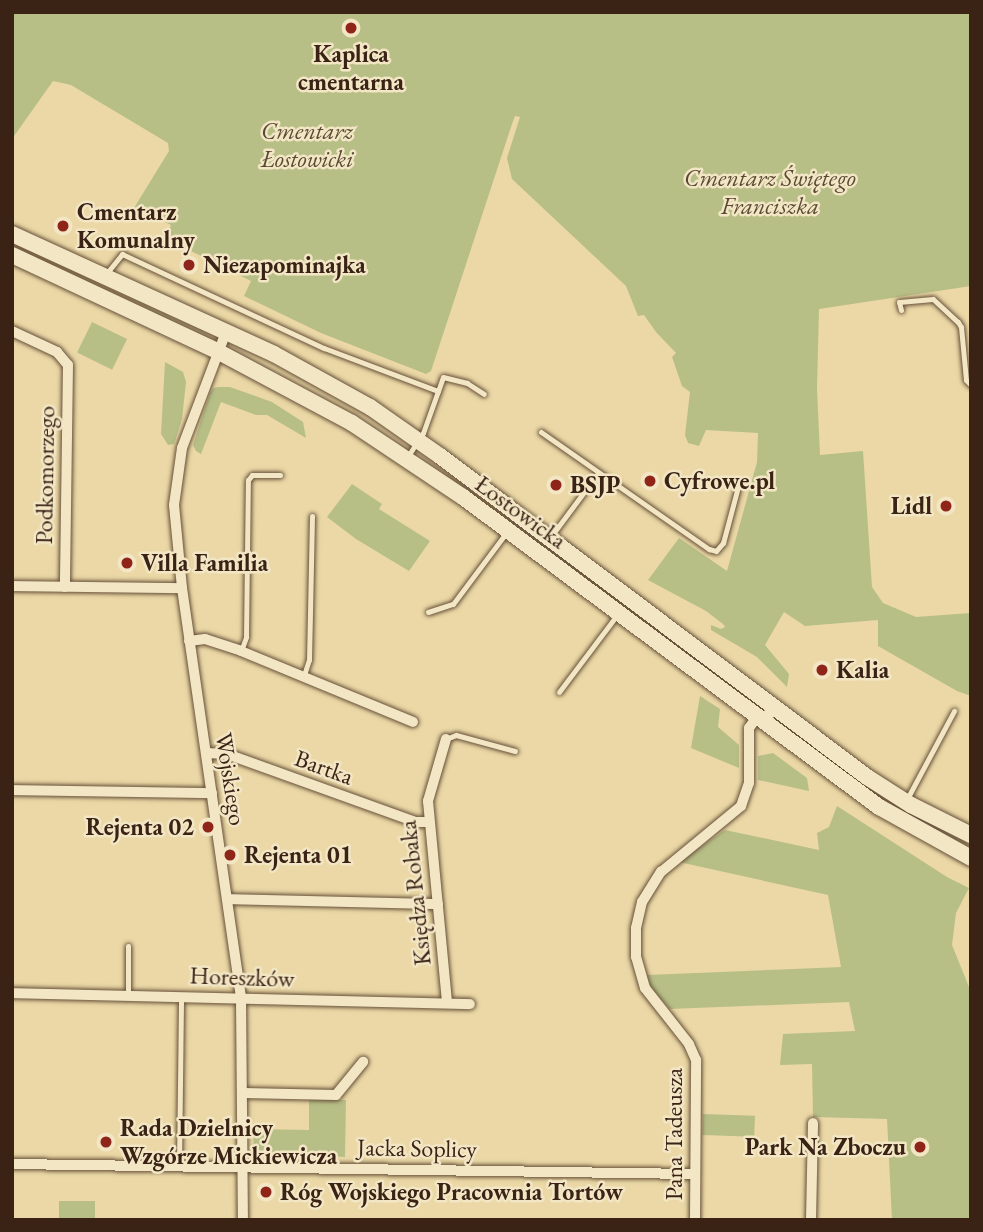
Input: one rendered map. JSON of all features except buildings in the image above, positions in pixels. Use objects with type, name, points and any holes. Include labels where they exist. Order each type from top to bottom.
[{"type":"main road","name":"Łostowicka","points":[[12,234],[226,332],[348,394],[419,441],[778,710],[906,802],[971,835]]},
{"type":"main road","name":"Łostowicka","points":[[12,255],[217,351],[329,410],[406,458],[508,530],[879,807],[971,858]]},
{"type":"street","name":"Podkomorzego","points":[[12,331],[57,352],[68,365],[65,587]]},
{"type":"street","name":"Wojskiego","points":[[226,332],[190,422],[178,468],[174,517],[189,641],[241,998],[243,1220]]},
{"type":"street","points":[[12,586],[182,588]]},
{"type":"street","points":[[189,641],[205,639],[241,652],[304,675],[413,722]]},
{"type":"street","points":[[759,718],[778,710]]},
{"type":"street","name":"Pana Tadeusza","points":[[695,1220],[696,1060],[690,1044],[645,988],[636,957],[636,928],[642,902],[661,872],[741,806],[749,783],[749,728],[759,718]]},
{"type":"street","name":"Księdza Robaka","points":[[446,739],[428,801],[428,822],[447,1003]]},
{"type":"street","name":"Bartka","points":[[206,753],[227,754],[416,822],[428,822]]},
{"type":"street","points":[[12,790],[212,793]]},
{"type":"street","points":[[228,899],[438,904]]},
{"type":"street","name":"Horeszków","points":[[12,993],[470,1004]]},
{"type":"street","points":[[243,1093],[336,1095],[363,1062]]},
{"type":"street","points":[[811,1220],[813,1123]]},
{"type":"street","name":"Jacka Soplicy","points":[[12,1164],[695,1174]]},
{"type":"lane","points":[[105,277],[112,263],[122,254],[324,348],[438,391]]},
{"type":"lane","points":[[901,310],[899,302],[933,299],[958,323],[961,327],[966,380],[971,385]]},
{"type":"lane","points":[[406,458],[419,441],[443,377],[467,383],[484,394]]},
{"type":"lane","points":[[541,432],[709,549],[716,551],[723,543],[738,483]]},
{"type":"lane","points":[[550,538],[598,473]]},
{"type":"lane","points":[[241,652],[246,637],[248,480],[252,475],[280,475]]},
{"type":"lane","points":[[304,675],[309,660],[312,516]]},
{"type":"lane","points":[[428,612],[453,604],[508,530]]},
{"type":"lane","points":[[559,692],[619,612]]},
{"type":"lane","points":[[906,802],[954,711]]},
{"type":"lane","points":[[446,739],[456,735],[515,751]]},
{"type":"lane","points":[[128,946],[128,995]]},
{"type":"lane","points":[[179,1166],[181,996]]},
{"type":"green space","points":[[12,12],[971,12],[971,286],[819,309],[817,388],[820,455],[863,451],[872,587],[883,603],[916,617],[971,613],[971,696],[957,691],[878,646],[878,620],[805,626],[784,612],[765,645],[789,674],[787,687],[757,657],[711,630],[711,625],[721,629],[725,627],[723,624],[706,611],[648,580],[679,538],[727,571],[757,462],[758,433],[706,430],[699,446],[688,443],[685,435],[690,392],[682,386],[672,357],[676,353],[644,315],[638,316],[626,286],[512,179],[507,158],[520,117],[515,116],[512,124],[431,371],[426,374],[321,333],[244,296],[251,281],[183,247],[169,247],[165,239],[171,225],[134,208],[169,151],[168,143],[71,85],[53,81],[12,139]]},
{"type":"green space","points":[[92,322],[127,339],[112,370],[77,353]]},
{"type":"green space","points":[[165,362],[183,372],[186,382],[182,419],[174,444],[168,445],[161,434]]},
{"type":"green space","points":[[230,387],[272,402],[303,422],[306,438],[267,415],[256,415],[221,402],[201,454],[193,445],[210,393],[213,388]]},
{"type":"green space","points":[[352,484],[382,504],[379,509],[430,541],[409,571],[356,539],[327,517]]},
{"type":"green space","points":[[700,696],[720,709],[718,727],[739,745],[739,768],[691,748]]},
{"type":"green space","points":[[773,753],[807,778],[809,791],[758,780],[758,756]]},
{"type":"green space","points":[[837,806],[947,877],[969,888],[956,913],[952,945],[971,992],[971,1220],[892,1220],[887,1119],[813,1117],[812,1064],[780,1065],[783,1034],[855,1031],[849,1002],[670,1009],[651,988],[647,975],[841,967],[828,895],[679,862],[725,830],[819,850],[817,833],[829,827]]},
{"type":"green space","points":[[309,1099],[346,1100],[345,1157],[305,1155],[303,1160],[267,1159],[254,1151],[253,1129],[309,1130]]},
{"type":"green space","points":[[703,1114],[755,1116],[754,1137],[702,1135]]},
{"type":"green space","points":[[59,1201],[95,1201],[95,1220],[59,1220]]},
{"type":"place","name":"Kaplica cmentarna","points":[[351,28]]},
{"type":"place","name":"Cmentarz Komunalny","points":[[63,226]]},
{"type":"place","name":"Niezapominajka","points":[[189,265]]},
{"type":"place","name":"Cyfrowe.pl","points":[[650,481]]},
{"type":"place","name":"BSJP","points":[[556,485]]},
{"type":"place","name":"Lidl","points":[[946,506]]},
{"type":"place","name":"Villa Familia","points":[[127,563]]},
{"type":"place","name":"Kalia","points":[[822,670]]},
{"type":"place","name":"Rejenta 02","points":[[208,827]]},
{"type":"place","name":"Rejenta 01","points":[[230,855]]},
{"type":"place","name":"Rada Dzielnicy Wzgórze Mickiewicza","points":[[106,1142]]},
{"type":"place","name":"Park Na Zboczu","points":[[920,1147]]},
{"type":"place","name":"Róg Wojskiego Pracownia Tortów","points":[[266,1192]]},
{"type":"park label","name":"Cmentarz Łostowicki","points":[[307,145]]},
{"type":"park label","name":"Cmentarz Świętego Franciszka","points":[[770,192]]}]
